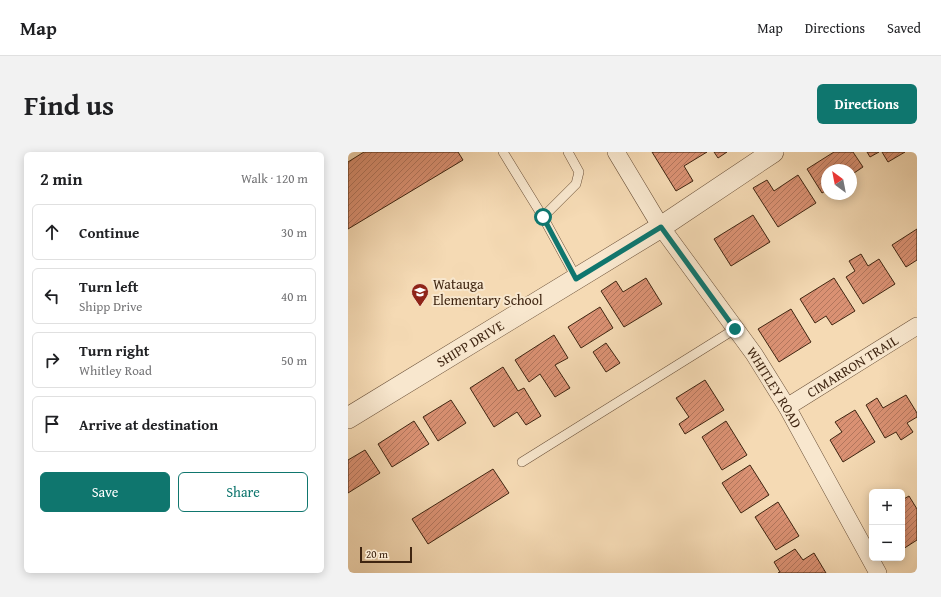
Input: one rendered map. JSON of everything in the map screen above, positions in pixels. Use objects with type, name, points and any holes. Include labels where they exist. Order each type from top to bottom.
[{"type":"street","name":"WHITLEY ROAD","points":[[616,152],[661,227],[754,354],[787,407],[878,573]]},
{"type":"street","name":"SHIPP DRIVE","points":[[348,418],[661,227],[773,152]]},
{"type":"street","name":"CIMARRON TRAIL","points":[[787,407],[917,326]]},
{"type":"lane","points":[[503,152],[543,217],[576,279]]},
{"type":"lane","points":[[543,217],[576,184],[579,172],[568,152]]},
{"type":"lane","points":[[522,462],[735,329]]},
{"type":"building","points":[[364,152],[458,152],[463,160],[348,229],[348,162]]},
{"type":"building","points":[[652,152],[707,152],[684,166],[693,181],[676,191]]},
{"type":"building","points":[[714,152],[727,152],[718,158]]},
{"type":"building","points":[[834,152],[853,152],[863,167],[857,171],[857,164],[821,164],[821,191],[807,169]]},
{"type":"building","points":[[867,152],[879,152],[870,157]]},
{"type":"building","points":[[882,152],[905,152],[888,162]]},
{"type":"building","points":[[798,175],[816,203],[778,227],[753,188],[767,180],[774,191]]},
{"type":"building","points":[[753,215],[770,242],[731,266],[714,239]]},
{"type":"building","points":[[917,229],[917,260],[906,267],[892,245]]},
{"type":"building","points":[[861,254],[868,266],[879,259],[895,284],[863,304],[846,277],[855,271],[849,261]]},
{"type":"building","points":[[646,278],[662,304],[624,327],[601,291],[616,281],[623,292]]},
{"type":"building","points":[[834,278],[855,311],[832,325],[826,316],[815,323],[800,299]]},
{"type":"building","points":[[600,307],[613,328],[581,348],[568,327]]},
{"type":"building","points":[[791,309],[811,342],[779,362],[758,329]]},
{"type":"building","points":[[554,335],[568,358],[555,365],[570,388],[555,397],[540,374],[529,382],[515,360]]},
{"type":"building","points":[[606,343],[620,363],[606,372],[593,352]]},
{"type":"building","points":[[503,367],[518,391],[524,388],[541,416],[526,425],[517,412],[494,427],[470,388]]},
{"type":"building","points":[[705,380],[724,410],[685,434],[679,424],[689,417],[676,398]]},
{"type":"building","points":[[906,395],[917,413],[917,417],[907,423],[913,432],[901,440],[896,432],[885,438],[866,405],[877,398],[883,408]]},
{"type":"building","points":[[451,400],[466,423],[438,441],[423,417]]},
{"type":"building","points":[[855,410],[875,442],[843,462],[830,440],[842,432],[835,422]]},
{"type":"building","points":[[414,421],[429,444],[392,467],[378,444]]},
{"type":"building","points":[[726,421],[747,455],[722,470],[702,437]]},
{"type":"building","points":[[365,450],[380,473],[348,493],[348,460]]},
{"type":"building","points":[[750,465],[769,495],[741,513],[722,483]]},
{"type":"building","points":[[493,469],[509,493],[428,544],[412,519]]},
{"type":"building","points":[[909,496],[917,509],[917,540],[905,548],[905,525],[905,498]]},
{"type":"building","points":[[778,502],[799,536],[776,550],[755,517]]},
{"type":"building","points":[[795,549],[803,560],[814,553],[826,573],[778,573],[780,572],[774,562]]},
{"type":"place","name":"Watauga Elementary School","points":[[420,307]]},
{"type":"route","points":[[543,217],[576,279],[661,227],[735,329]]}]
